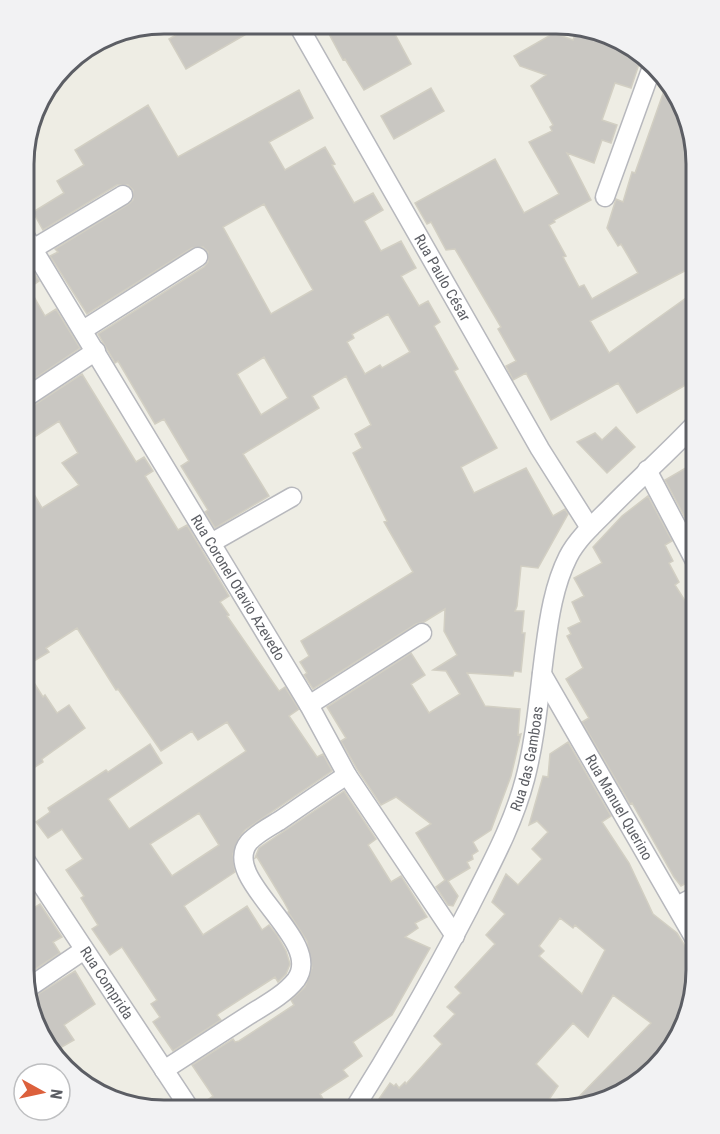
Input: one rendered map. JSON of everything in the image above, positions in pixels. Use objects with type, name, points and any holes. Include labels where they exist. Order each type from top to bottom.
[{"type":"street","name":"Rua Paulo César","points":[[303,34],[540,449],[590,528]]},
{"type":"street","points":[[605,196],[649,75]]},
{"type":"street","points":[[34,240],[123,195]]},
{"type":"street","name":"Rua Coronel Otavio Azevedo","points":[[34,250],[309,705],[347,775],[455,936]]},
{"type":"street","points":[[83,330],[198,257]]},
{"type":"street","points":[[34,392],[96,351]]},
{"type":"street","name":"Rua das Gamboas","points":[[360,1100],[406,1025],[455,936],[515,813],[533,740],[549,622],[558,581],[569,555],[590,528],[686,434]]},
{"type":"street","points":[[647,470],[686,543]]},
{"type":"street","points":[[211,543],[292,497]]},
{"type":"street","points":[[309,705],[422,633]]},
{"type":"street","name":"Rua Manuel Querino","points":[[542,674],[685,921]]},
{"type":"street","points":[[164,1070],[278,996],[297,979],[302,964],[299,952],[294,941],[252,882],[244,865],[243,853],[249,842],[347,775]]},
{"type":"street","name":"Rua Comprida","points":[[34,879],[184,1100]]},
{"type":"street","points":[[677,906],[685,902]]},
{"type":"street","points":[[36,983],[84,950]]},
{"type":"building","points":[[246,34],[186,69],[169,39],[176,35]]},
{"type":"building","points":[[329,34],[395,34],[411,64],[364,90],[345,59],[343,60]]},
{"type":"building","points":[[552,34],[573,40],[574,36],[605,44],[639,65],[631,88],[615,83],[602,120],[617,125],[611,143],[602,140],[594,163],[567,153],[591,200],[549,225],[566,256],[563,257],[579,287],[584,285],[592,299],[638,273],[621,244],[618,246],[607,228],[616,199],[623,202],[632,172],[635,173],[663,92],[676,115],[683,139],[686,165],[686,270],[590,321],[609,353],[686,298],[686,385],[637,413],[618,383],[551,420],[526,373],[513,380],[506,366],[516,361],[498,329],[501,327],[455,249],[446,250],[431,222],[427,224],[415,203],[495,159],[524,213],[559,194],[529,142],[552,131],[550,127],[553,125],[531,86],[546,75],[520,66],[514,56]]},
{"type":"building","points":[[431,88],[444,111],[394,139],[381,116]]},
{"type":"building","points":[[299,90],[313,118],[269,142],[285,170],[325,147],[335,164],[332,165],[354,203],[373,193],[383,210],[364,221],[381,251],[401,241],[416,268],[401,276],[419,306],[428,301],[440,322],[434,326],[458,369],[454,371],[497,448],[461,467],[474,493],[526,468],[553,516],[565,509],[568,514],[538,568],[521,566],[515,611],[524,611],[522,633],[525,633],[521,672],[514,671],[513,676],[467,673],[485,706],[520,709],[518,735],[521,734],[511,776],[491,830],[473,842],[478,851],[472,855],[473,859],[467,862],[470,868],[448,881],[458,896],[453,906],[448,905],[436,887],[445,880],[416,833],[431,824],[396,797],[381,805],[341,741],[346,738],[327,707],[411,653],[425,675],[411,684],[429,713],[460,694],[446,671],[433,670],[457,655],[444,631],[445,609],[424,622],[416,624],[313,689],[304,675],[307,673],[300,662],[309,656],[301,641],[413,572],[384,522],[387,521],[353,453],[362,448],[355,434],[371,425],[346,376],[312,396],[319,408],[243,454],[269,496],[215,528],[205,512],[208,510],[181,466],[189,461],[164,419],[155,424],[118,361],[115,363],[98,334],[204,267],[208,262],[208,252],[203,247],[192,248],[87,314],[50,256],[58,252],[55,249],[133,200],[133,190],[128,185],[117,185],[43,230],[34,214],[34,211],[64,193],[57,181],[84,165],[75,150],[148,105],[178,157]],"holes":[[[264,204],[313,290],[271,314],[223,227]],[[388,314],[410,352],[382,368],[380,365],[365,374],[347,342],[354,338],[352,334]],[[264,357],[288,398],[261,415],[237,374]]]},
{"type":"building","points":[[34,273],[39,281],[34,284]]},
{"type":"building","points":[[34,297],[45,316],[56,309],[80,348],[34,379]]},
{"type":"building","points":[[82,374],[136,462],[144,457],[153,471],[145,476],[178,530],[187,525],[229,596],[220,602],[229,615],[227,616],[279,691],[285,687],[299,709],[289,716],[317,757],[323,754],[332,771],[245,830],[233,854],[235,872],[184,906],[203,935],[247,906],[262,930],[269,925],[277,935],[290,964],[286,974],[278,982],[275,977],[219,1013],[217,1015],[221,1020],[173,1051],[153,1022],[160,1017],[151,1004],[157,1000],[122,947],[110,955],[92,929],[98,925],[81,898],[84,896],[66,870],[83,859],[62,829],[48,838],[36,822],[50,812],[48,808],[150,744],[162,763],[108,799],[129,829],[246,751],[227,722],[198,740],[192,731],[161,751],[118,689],[116,690],[77,628],[46,648],[49,652],[34,661],[34,494],[42,508],[79,485],[62,463],[78,453],[59,421],[34,437],[34,405]],"holes":[[[199,813],[219,845],[172,876],[150,844]]]},
{"type":"building","points":[[616,427],[635,447],[607,473],[577,442],[595,433],[602,440]]},
{"type":"building","points":[[686,468],[686,519],[665,480]]},
{"type":"building","points":[[648,496],[672,541],[665,545],[673,561],[669,563],[679,582],[675,585],[685,601],[685,884],[681,886],[582,722],[589,718],[566,679],[583,668],[567,636],[571,634],[568,628],[581,622],[572,602],[584,596],[574,578],[602,563],[593,547],[622,516]]},
{"type":"building","points":[[34,683],[57,713],[69,705],[85,728],[42,759],[43,762],[34,768]]},
{"type":"building","points":[[568,742],[611,816],[602,822],[629,863],[653,914],[677,933],[685,946],[683,995],[672,1027],[659,1049],[635,1073],[605,1090],[581,1097],[578,1097],[651,1023],[613,995],[588,1037],[573,1023],[536,1064],[558,1086],[549,1100],[378,1100],[390,1083],[394,1086],[396,1084],[399,1088],[405,1082],[406,1084],[442,1044],[434,1036],[455,1014],[447,1007],[461,993],[455,987],[495,944],[486,935],[505,914],[492,902],[506,874],[518,885],[542,859],[532,849],[548,832],[537,821],[529,825],[543,776],[548,777],[550,754]],"holes":[[[560,918],[573,928],[575,925],[605,950],[582,994],[539,956],[544,951],[539,946]]]},
{"type":"building","points":[[344,791],[376,839],[368,845],[391,882],[401,876],[427,917],[415,923],[418,928],[405,937],[430,948],[392,1015],[353,1042],[362,1056],[343,1070],[348,1076],[320,1094],[324,1100],[207,1100],[213,1096],[192,1065],[233,1039],[235,1042],[239,1041],[294,1005],[291,1000],[305,987],[312,968],[307,941],[257,857],[255,858],[259,848]]},
{"type":"building","points":[[40,904],[62,937],[53,942],[60,953],[34,970],[34,969],[34,908]]},
{"type":"building","points":[[75,971],[95,1004],[64,1025],[74,1040],[60,1048],[44,1019],[37,995]]}]
